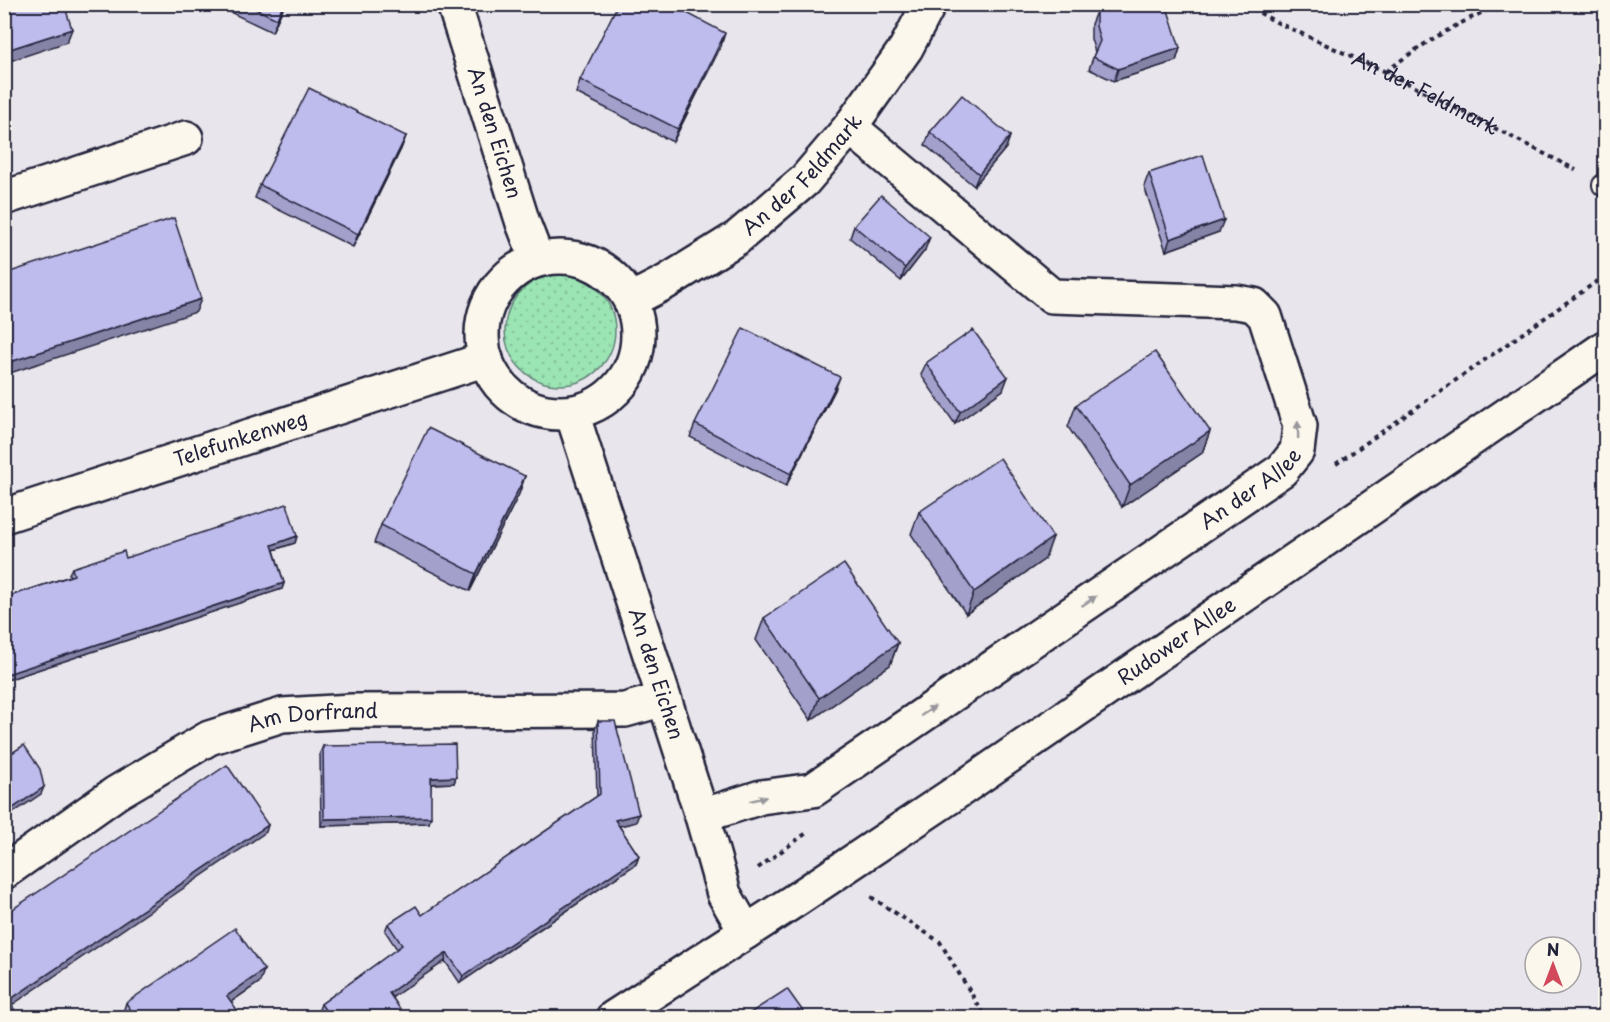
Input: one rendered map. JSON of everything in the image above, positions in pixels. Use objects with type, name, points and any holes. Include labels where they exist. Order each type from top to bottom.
[{"type":"street","name":"An den Eichen","points":[[454,4],[523,223],[537,259]]},
{"type":"street","name":"An der Feldmark","points":[[631,300],[666,282],[737,238],[804,181],[850,127],[906,48],[928,4]]},
{"type":"street","name":"An der Allee","points":[[702,816],[760,797],[813,790],[1282,470],[1297,451],[1300,426],[1265,316],[1254,305],[1236,302],[1052,296],[850,127]]},
{"type":"street","points":[[4,198],[186,138]]},
{"type":"street","points":[[558,256],[579,258],[598,266],[615,278],[631,300],[638,318],[639,344],[632,368],[617,389],[596,405],[572,413],[550,413],[529,407],[510,395],[495,379],[486,359],[482,334],[486,310],[497,288],[515,271],[537,259],[558,256]]},
{"type":"street","name":"Rudower Allee","points":[[613,1017],[746,932],[980,776],[1605,347]]},
{"type":"street","name":"Telefunkenweg","points":[[10,506],[486,359]]},
{"type":"street","name":"An den Eichen","points":[[572,413],[702,816],[724,894],[746,932]]},
{"type":"street","name":"Am Dorfrand","points":[[4,872],[116,793],[209,738],[282,716],[352,711],[625,710],[664,699]]},
{"type":"path","name":"An der Feldmark","points":[[1244,4],[1386,72],[1604,186]]},
{"type":"path","points":[[1386,72],[1417,48],[1462,21],[1500,4]]},
{"type":"path","points":[[864,893],[940,942],[986,1017]]},
{"type":"green space","points":[[560,275],[581,279],[599,291],[611,309],[615,330],[611,351],[599,369],[581,381],[560,385],[539,381],[521,369],[509,351],[505,330],[509,309],[521,291],[539,279]]},
{"type":"building","points":[[4,4],[64,4],[72,29],[4,51]]},
{"type":"building","points":[[245,4],[283,4],[277,19]]},
{"type":"building","points":[[618,4],[670,4],[725,33],[678,129],[580,80]]},
{"type":"building","points":[[1117,4],[1166,4],[1180,48],[1118,69],[1093,57],[1100,41],[1096,26],[1096,12]]},
{"type":"building","points":[[309,88],[406,136],[358,234],[260,185]]},
{"type":"building","points":[[962,95],[1010,136],[979,174],[930,132]]},
{"type":"building","points":[[1203,155],[1224,220],[1170,239],[1149,173]]},
{"type":"building","points":[[881,195],[930,237],[905,268],[854,226]]},
{"type":"building","points":[[174,218],[201,299],[4,364],[4,274]]},
{"type":"building","points":[[743,328],[840,377],[791,474],[695,424]]},
{"type":"building","points":[[973,330],[1008,377],[960,412],[926,363]]},
{"type":"building","points":[[1155,352],[1210,431],[1130,485],[1076,405]]},
{"type":"building","points":[[428,428],[525,476],[476,574],[381,525]]},
{"type":"building","points":[[1000,458],[1053,537],[974,592],[919,512]]},
{"type":"building","points":[[287,504],[297,536],[272,545],[284,583],[4,675],[4,598],[74,575],[72,568],[124,551],[126,558]]},
{"type":"building","points":[[844,564],[898,643],[819,698],[764,618]]},
{"type":"building","points":[[598,721],[615,721],[639,814],[615,820],[639,856],[463,976],[447,953],[389,993],[405,1016],[330,1017],[321,1004],[402,945],[388,924],[416,906],[422,915],[600,794]]},
{"type":"building","points":[[455,744],[456,777],[431,778],[431,817],[324,819],[323,746]]},
{"type":"building","points":[[24,745],[40,769],[44,787],[4,814],[4,758]]},
{"type":"building","points":[[227,765],[268,825],[8,1001],[20,1017],[4,1017],[4,915]]},
{"type":"building","points":[[235,928],[264,970],[227,996],[242,1017],[136,1017],[126,1003]]},
{"type":"building","points":[[787,989],[807,1017],[744,1017]]}]
